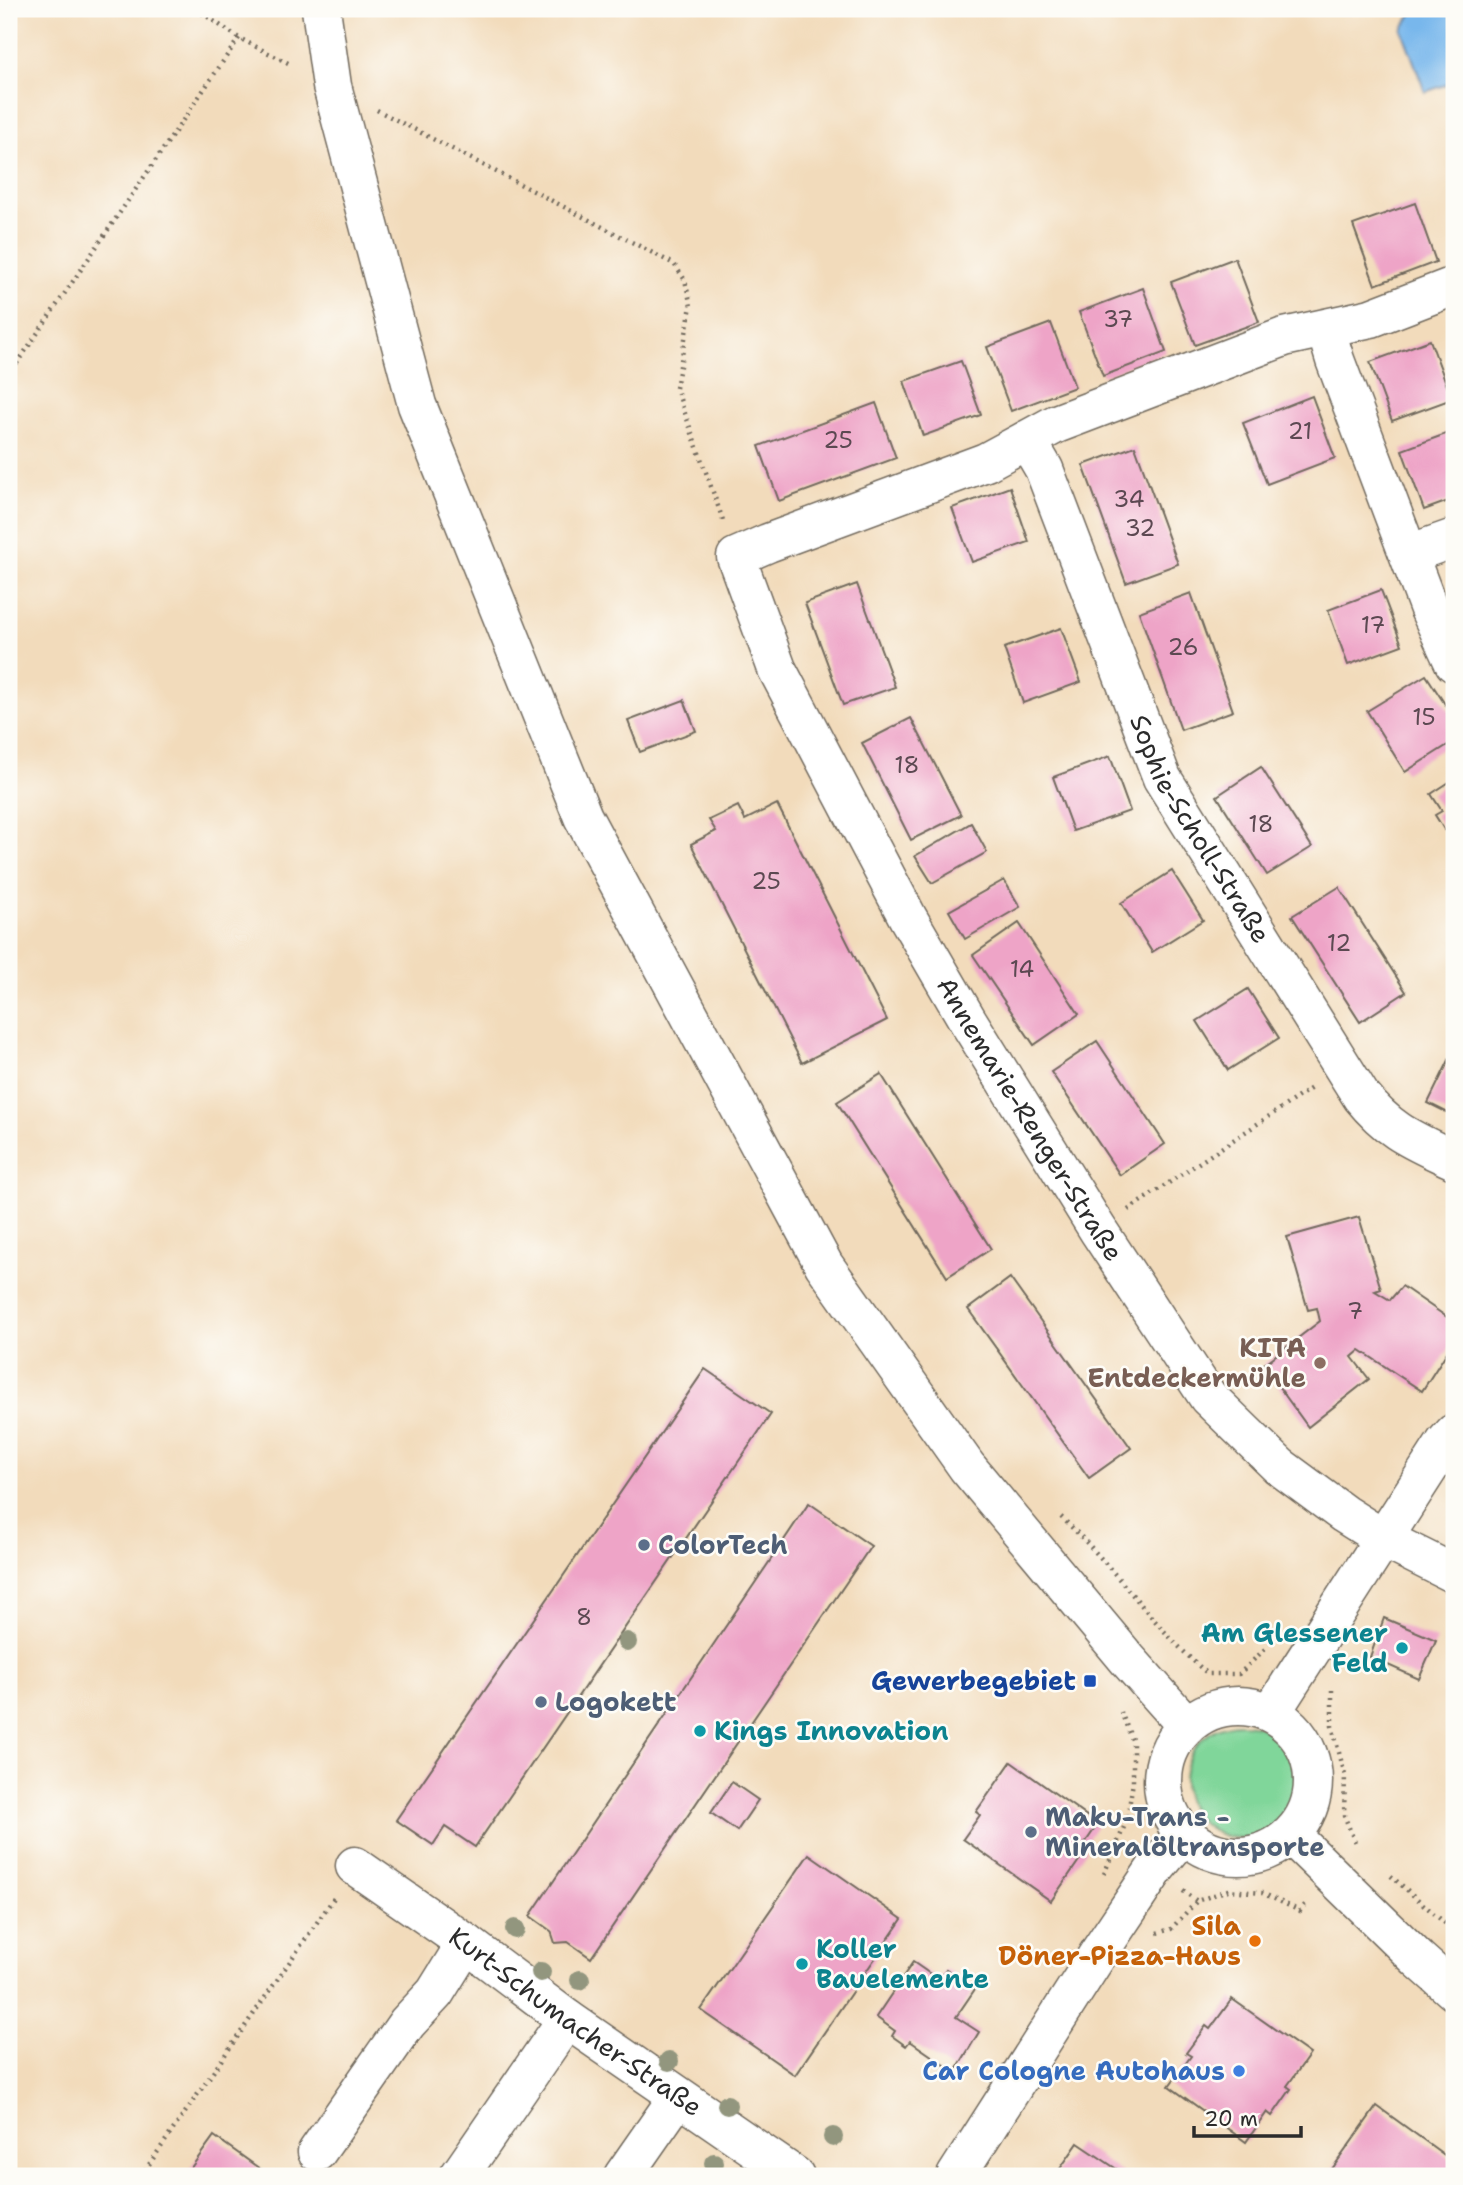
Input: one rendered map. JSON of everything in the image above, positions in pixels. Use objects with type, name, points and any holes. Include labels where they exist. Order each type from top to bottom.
[{"type":"street","points":[[321,9],[332,86],[417,405],[583,817],[824,1265],[967,1467],[1128,1660],[1187,1726]]},
{"type":"street","points":[[736,557],[986,462],[1056,424],[1284,337],[1326,330],[1371,318],[1454,286]]},
{"type":"street","points":[[1326,330],[1429,609],[1454,663]]},
{"type":"street","name":"Sophie-Scholl-Straße","points":[[1027,440],[1044,469],[1162,778],[1361,1096],[1377,1116],[1399,1134],[1454,1160]]},
{"type":"street","points":[[1409,555],[1454,538]]},
{"type":"street","name":"Annemarie-Renger-Straße","points":[[736,557],[777,669],[908,918],[968,1021],[1098,1230],[1208,1396],[1279,1466],[1344,1514],[1382,1538],[1454,1574]]},
{"type":"street","points":[[1271,1713],[1382,1538],[1454,1433]]},
{"type":"street","points":[[1236,1705],[1271,1713],[1294,1730],[1310,1755],[1314,1784],[1308,1813],[1292,1836],[1272,1850],[1249,1857],[1226,1856],[1203,1849],[1184,1834],[1172,1818],[1165,1799],[1163,1779],[1166,1759],[1174,1741],[1187,1726],[1218,1708],[1236,1705]]},
{"type":"street","points":[[956,2176],[1155,1869],[1184,1834]]},
{"type":"street","points":[[1292,1836],[1454,1991]]},
{"type":"street","name":"Kurt-Schumacher-Straße","points":[[355,1866],[466,1943],[567,2019],[795,2176]]},
{"type":"street","points":[[317,2152],[407,2023],[435,1993],[466,1943]]},
{"type":"street","points":[[458,2176],[567,2019]]},
{"type":"street","points":[[623,2176],[678,2097]]},
{"type":"path","points":[[196,9],[239,38],[674,264],[685,279],[691,306],[676,388],[736,557]]},
{"type":"path","points":[[9,375],[239,38]]},
{"type":"path","points":[[1098,1230],[1343,1068]]},
{"type":"path","points":[[1055,1511],[1082,1536],[1182,1652],[1208,1674],[1239,1674],[1266,1647],[1332,1690],[1332,1726],[1345,1775],[1344,1815],[1357,1846]]},
{"type":"path","points":[[141,2176],[355,1866]]},
{"type":"path","points":[[1386,1872],[1454,1931]]},
{"type":"green space","points":[[1241,1724],[1263,1728],[1282,1740],[1294,1759],[1298,1781],[1294,1803],[1282,1822],[1263,1834],[1241,1838],[1219,1834],[1200,1822],[1188,1803],[1184,1781],[1188,1759],[1200,1740],[1219,1728]]},
{"type":"water","points":[[1414,9],[1454,9],[1454,82],[1425,92],[1402,30]]},
{"type":"building","points":[[1415,203],[1436,262],[1375,285],[1353,225]]},
{"type":"building","points":[[1235,258],[1259,322],[1195,345],[1171,282]]},
{"type":"building","points":[[1143,288],[1166,352],[1103,376],[1079,312]]},
{"type":"building","points":[[1051,323],[1075,387],[1011,411],[987,347]]},
{"type":"building","points":[[1430,340],[1452,399],[1392,421],[1370,362]]},
{"type":"building","points":[[961,361],[981,415],[923,436],[904,381]]},
{"type":"building","points":[[1312,396],[1335,458],[1267,484],[1243,423]]},
{"type":"building","points":[[876,403],[896,458],[779,501],[759,446]]},
{"type":"building","points":[[1454,431],[1454,499],[1424,510],[1402,450]]},
{"type":"building","points":[[1135,446],[1178,564],[1126,583],[1083,465]]},
{"type":"building","points":[[1010,487],[1029,542],[972,562],[952,508]]},
{"type":"building","points":[[857,584],[895,687],[843,705],[805,603]]},
{"type":"building","points":[[1381,590],[1402,645],[1348,665],[1328,610]]},
{"type":"building","points":[[1191,593],[1233,711],[1181,730],[1139,612]]},
{"type":"building","points":[[1061,628],[1081,682],[1023,703],[1004,648]]},
{"type":"building","points":[[1426,675],[1454,718],[1454,741],[1405,772],[1367,711]]},
{"type":"building","points":[[684,700],[696,731],[640,752],[628,721]]},
{"type":"building","points":[[911,718],[961,815],[911,840],[862,743]]},
{"type":"building","points":[[1110,756],[1130,811],[1073,831],[1053,777]]},
{"type":"building","points":[[1261,767],[1312,847],[1267,875],[1217,796]]},
{"type":"building","points":[[1454,779],[1454,845],[1435,815],[1442,811],[1431,794]]},
{"type":"building","points":[[777,804],[887,1020],[802,1063],[691,844],[716,831],[709,820],[738,806],[745,820]]},
{"type":"building","points":[[971,823],[987,852],[932,883],[915,856]]},
{"type":"building","points":[[1172,871],[1203,920],[1152,952],[1121,903]]},
{"type":"building","points":[[1004,880],[1020,907],[965,939],[949,911]]},
{"type":"building","points":[[1339,887],[1406,992],[1360,1022],[1292,916]]},
{"type":"building","points":[[1019,923],[1079,1014],[1034,1045],[973,955]]},
{"type":"building","points":[[1248,989],[1279,1038],[1228,1070],[1197,1021]]},
{"type":"building","points":[[1097,1041],[1165,1144],[1120,1175],[1051,1072]]},
{"type":"building","points":[[1454,1050],[1454,1116],[1428,1103]]},
{"type":"building","points":[[881,1074],[991,1249],[947,1277],[837,1102]]},
{"type":"building","points":[[1359,1217],[1381,1289],[1375,1291],[1390,1300],[1402,1286],[1454,1322],[1454,1341],[1422,1391],[1360,1350],[1352,1357],[1369,1379],[1308,1427],[1263,1365],[1320,1321],[1317,1308],[1308,1310],[1287,1237]]},
{"type":"building","points":[[1010,1278],[1131,1448],[1089,1478],[968,1309]]},
{"type":"building","points":[[705,1369],[771,1414],[475,1847],[445,1827],[433,1845],[396,1820]]},
{"type":"building","name":"Kings Innovation","points":[[809,1503],[871,1546],[591,1958],[568,1942],[555,1943],[551,1931],[530,1916]]},
{"type":"building","name":"Am Glessener Feld","points":[[1384,1618],[1436,1640],[1419,1679],[1370,1657]]},
{"type":"building","name":"Maku-Trans - Mineralöltransporte","points":[[1011,1762],[1098,1824],[1083,1846],[1087,1849],[1051,1901],[963,1839],[980,1815],[976,1812]]},
{"type":"building","points":[[732,1782],[758,1800],[737,1831],[711,1813]]},
{"type":"building","name":"Koller Bauelemente","points":[[809,1854],[902,1919],[795,2075],[701,2010]]},
{"type":"building","points":[[913,1962],[939,1980],[946,1969],[975,1989],[956,2017],[979,2032],[955,2072],[910,2041],[906,2046],[892,2036],[895,2031],[876,2017]]},
{"type":"building","name":"Car Cologne Autohaus","points":[[1232,1999],[1310,2054],[1287,2086],[1291,2089],[1272,2116],[1267,2112],[1246,2142],[1169,2086],[1191,2056],[1186,2053],[1206,2026],[1210,2029]]},
{"type":"building","points":[[1377,2106],[1454,2162],[1454,2176],[1327,2176]]},
{"type":"building","points":[[214,2136],[270,2176],[185,2176]]},
{"type":"building","points":[[1078,2143],[1127,2176],[1055,2176]]},
{"type":"place","name":"KITA Entdeckermühle","points":[[1320,1363]]},
{"type":"place","name":"ColorTech","points":[[644,1545]]},
{"type":"place","name":"Am Glessener Feld","points":[[1402,1648]]},
{"type":"place","name":"Gewerbegebiet","points":[[1090,1681]]},
{"type":"place","name":"Logokett","points":[[541,1702]]},
{"type":"place","name":"Kings Innovation","points":[[700,1731]]},
{"type":"place","name":"Maku-Trans - Mineralöltransporte","points":[[1031,1832]]},
{"type":"place","name":"Sila Döner-Pizza-Haus","points":[[1255,1941]]},
{"type":"place","name":"Koller Bauelemente","points":[[802,1964]]},
{"type":"place","name":"Car Cologne Autohaus","points":[[1239,2071]]}]
